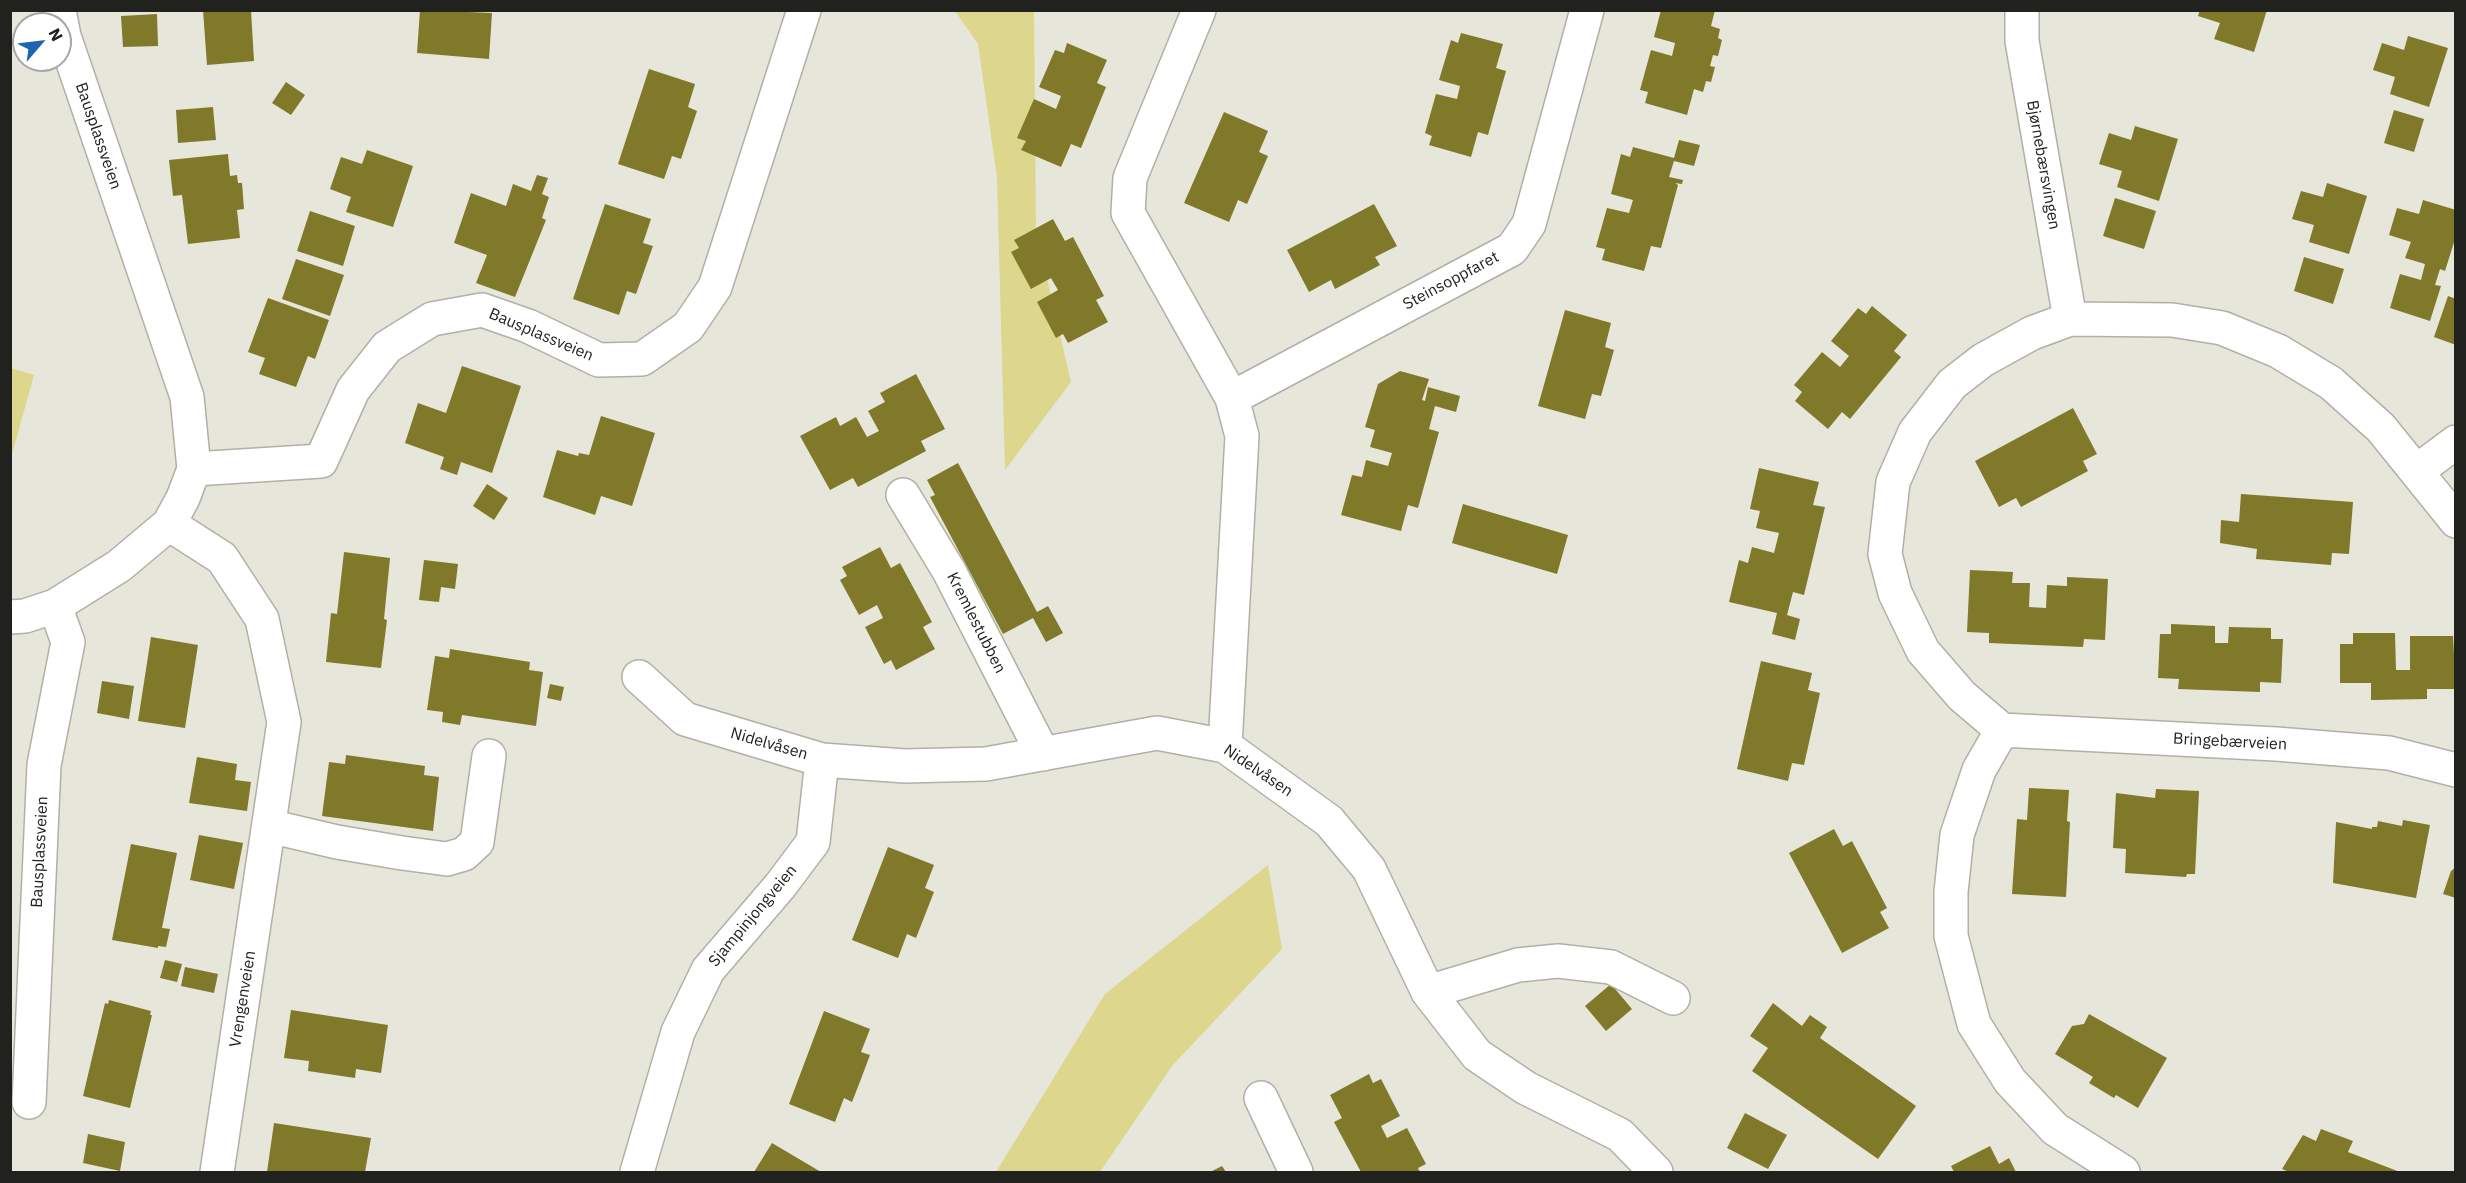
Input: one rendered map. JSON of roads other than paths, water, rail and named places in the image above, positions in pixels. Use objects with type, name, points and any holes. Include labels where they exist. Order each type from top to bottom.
[{"type":"street","name":"Bausplassveien","points":[[10,617],[25,616],[55,606],[119,566],[169,524],[183,498],[194,469],[188,397],[64,36],[59,10]]},
{"type":"street","name":"Bausplassveien","points":[[194,469],[321,461],[353,390],[387,347],[432,319],[482,310],[528,326],[598,360],[642,359],[688,327],[715,287],[804,10]]},
{"type":"street","points":[[1199,10],[1130,178],[1128,213],[1232,398],[1242,436],[1225,746]]},
{"type":"street","name":"Steinsoppfaret","points":[[1232,398],[1512,249],[1529,224],[1587,10]]},
{"type":"street","name":"Bjørnebærsvingen","points":[[2022,10],[2022,41],[2070,319]]},
{"type":"street","points":[[2123,1173],[2055,1129],[2010,1080],[1974,1023],[1951,936],[1951,892],[1957,836],[1978,770],[2002,730],[1962,696],[1923,651],[1895,593],[1885,554],[1893,482],[1915,432],[1952,384],[1983,360],[2032,333],[2070,319],[2172,320],[2222,328],[2278,351],[2331,383],[2381,428],[2456,521]]},
{"type":"street","points":[[2417,471],[2456,442]]},
{"type":"street","name":"Kremlestubben","points":[[903,495],[949,571],[1043,754]]},
{"type":"street","name":"Vrengenveien","points":[[169,524],[222,558],[262,619],[284,722],[217,1173]]},
{"type":"street","name":"Bausplassveien","points":[[29,1102],[44,765],[68,642],[55,606]]},
{"type":"street","name":"Nidelvåsen","points":[[639,677],[685,719],[822,760],[905,766],[986,764],[1157,733],[1225,746],[1329,821],[1369,869],[1428,992],[1477,1055],[1526,1088],[1620,1136],[1656,1173]]},
{"type":"street","name":"Bringebærveien","points":[[2002,730],[2276,744],[2389,753],[2456,770]]},
{"type":"street","points":[[269,826],[402,854],[447,859],[464,854],[477,842],[489,756]]},
{"type":"street","name":"Sjampinjongveien","points":[[637,1173],[678,1032],[708,970],[780,886],[813,842],[822,760]]},
{"type":"street","points":[[1428,992],[1518,965],[1558,961],[1611,967],[1673,998]]},
{"type":"street","points":[[1261,1098],[1296,1173]]}]
